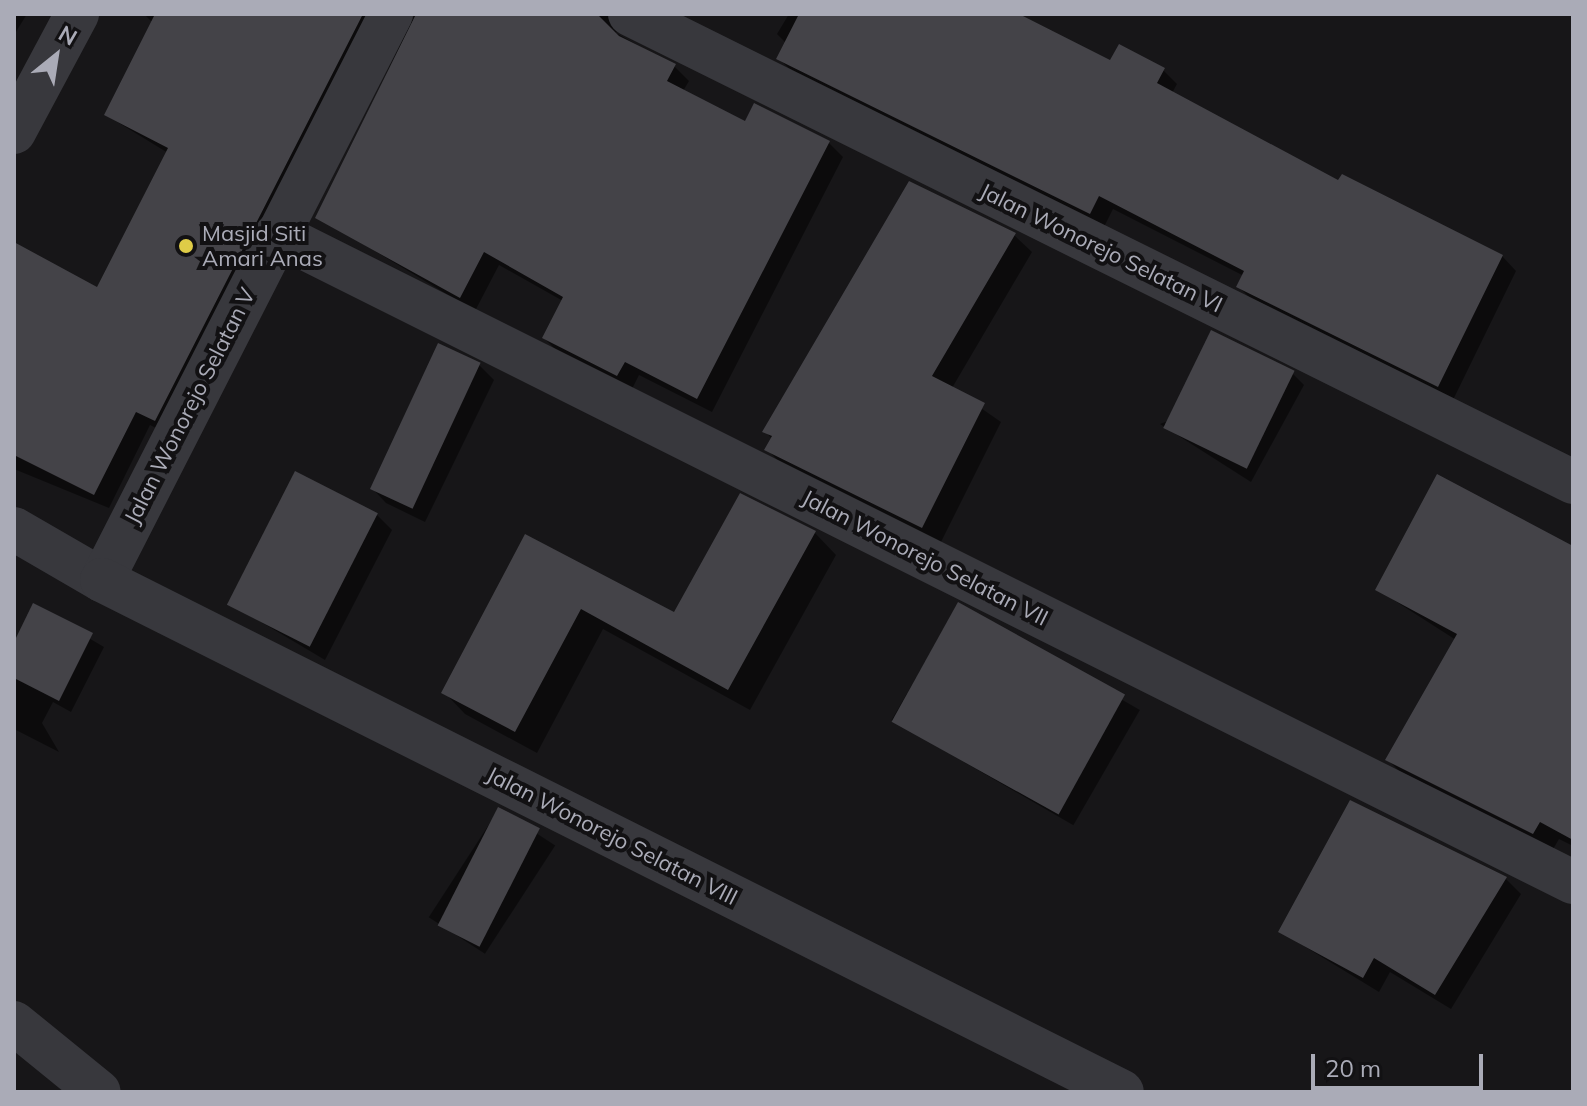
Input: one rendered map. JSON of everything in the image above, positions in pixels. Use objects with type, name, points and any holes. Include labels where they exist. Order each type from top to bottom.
[{"type":"street","points":[[14,132],[77,14]]},
{"type":"street","name":"Jalan Wonorejo Selatan V","points":[[102,580],[391,14]]},
{"type":"street","name":"Jalan Wonorejo Selatan VI","points":[[630,14],[1573,482]]},
{"type":"street","name":"Jalan Wonorejo Selatan VII","points":[[277,234],[1573,882]]},
{"type":"street","points":[[14,529],[102,580]]},
{"type":"street","name":"Jalan Wonorejo Selatan VIII","points":[[102,580],[1122,1092]]},
{"type":"street","points":[[14,1023],[99,1092]]},
{"type":"building","points":[[155,14],[363,14],[155,421],[136,412],[94,495],[14,455],[14,242],[97,287],[168,148],[104,115]]},
{"type":"building","points":[[416,14],[597,14],[619,36],[676,64],[667,81],[745,121],[754,103],[830,141],[697,399],[625,362],[617,376],[542,338],[563,297],[484,252],[460,298],[315,218]]},
{"type":"building","points":[[799,14],[1019,14],[1110,60],[1119,44],[1165,68],[1157,83],[1338,180],[1342,174],[1503,255],[1438,387],[1236,287],[1244,271],[1099,196],[1090,214],[776,59]]},
{"type":"building","points":[[909,181],[1016,233],[932,376],[985,403],[922,528],[764,450],[772,436],[762,432]]},
{"type":"building","points":[[1211,330],[1295,371],[1247,469],[1163,428]]},
{"type":"building","points":[[438,343],[481,363],[413,509],[370,489]]},
{"type":"building","points":[[295,471],[378,513],[310,647],[227,605]]},
{"type":"building","points":[[1437,474],[1573,546],[1573,840],[1540,822],[1533,834],[1385,760],[1457,634],[1375,590]]},
{"type":"building","points":[[740,493],[816,531],[728,690],[581,609],[515,732],[441,693],[525,534],[674,612]]},
{"type":"building","points":[[958,602],[1125,695],[1059,814],[892,722]]},
{"type":"building","points":[[33,603],[93,633],[59,701],[14,678],[14,642]]},
{"type":"building","points":[[1350,800],[1507,877],[1435,995],[1374,958],[1363,978],[1278,932]]},
{"type":"building","points":[[498,807],[540,828],[479,947],[438,926]]},
{"type":"place","name":"Masjid Siti Amari Anas","points":[[186,246]]}]
